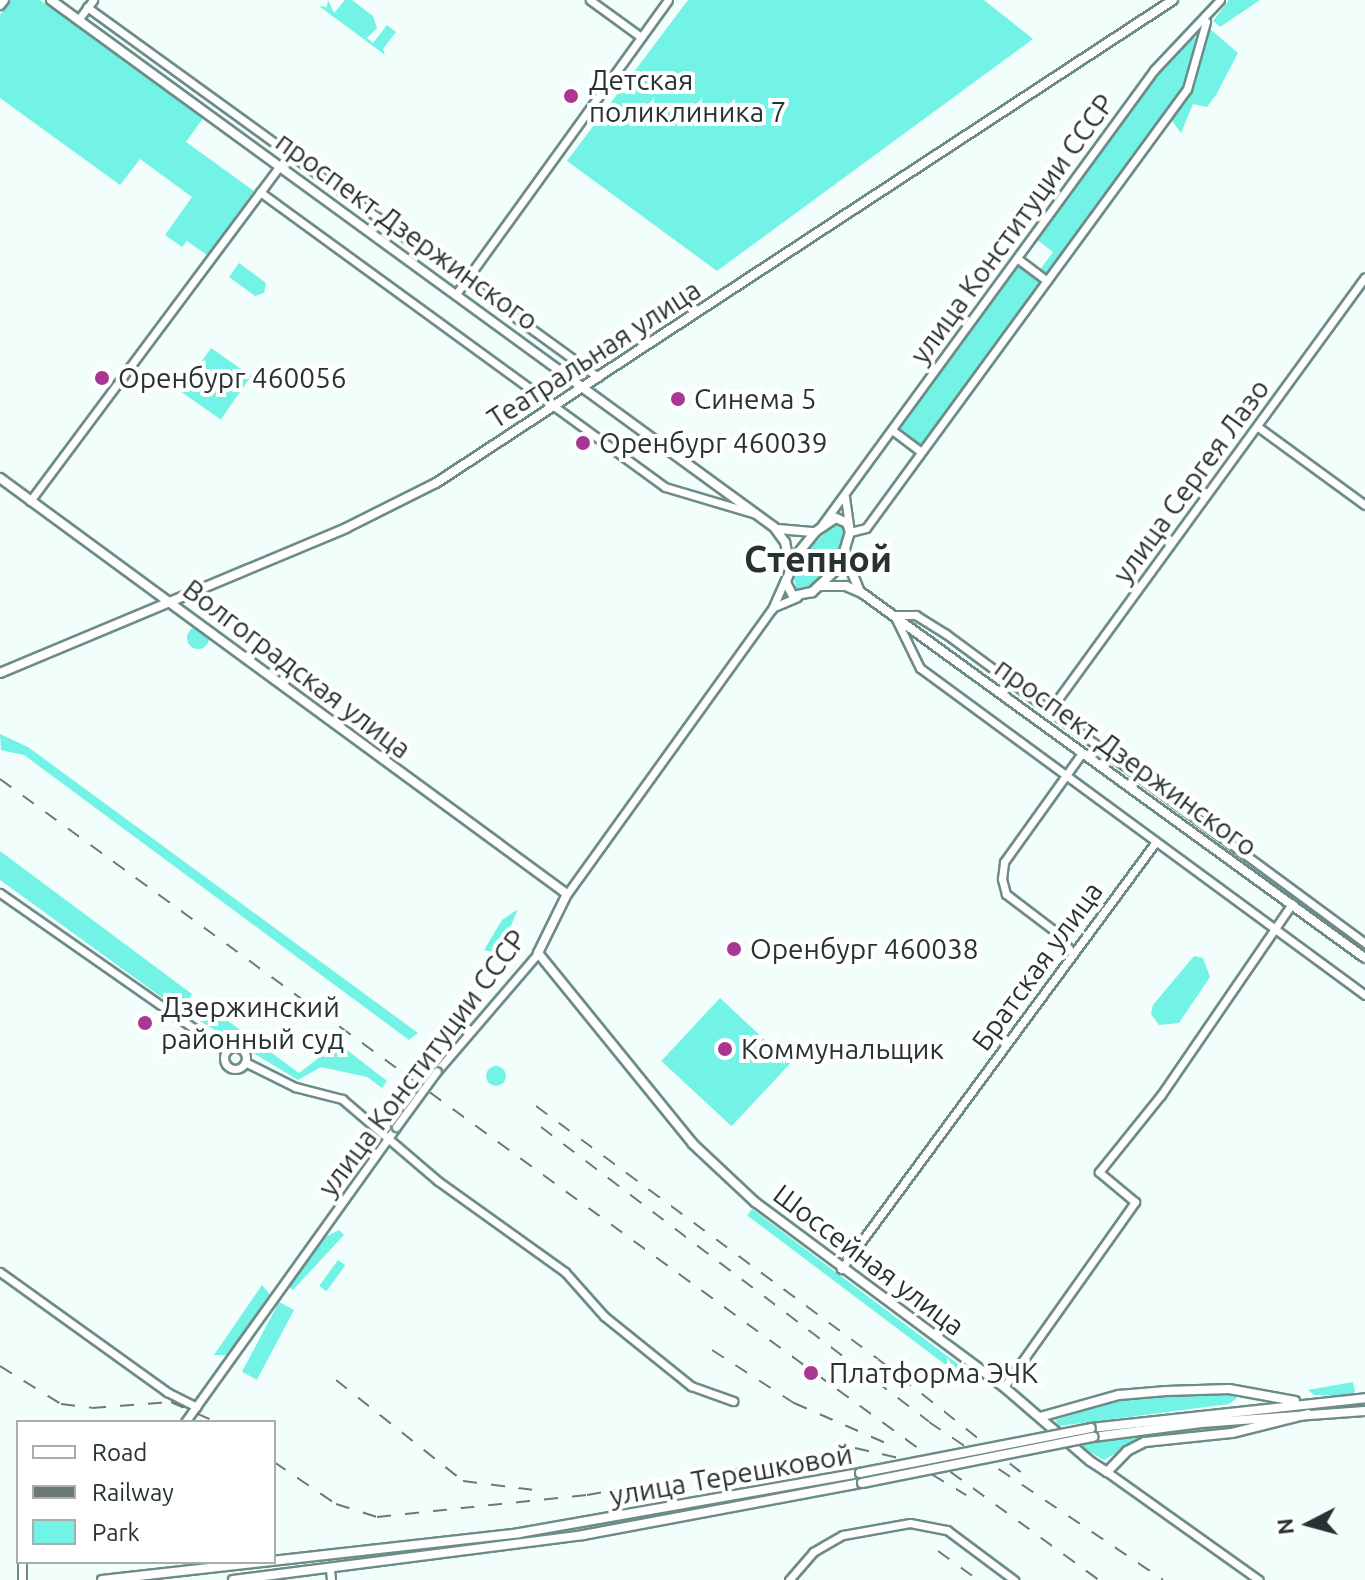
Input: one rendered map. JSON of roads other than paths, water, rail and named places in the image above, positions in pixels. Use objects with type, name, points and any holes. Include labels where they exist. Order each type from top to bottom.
[{"type":"main road","points":[[0,5],[4,0]]},
{"type":"main road","name":"проспект Дзержинского","points":[[51,0],[774,527],[782,536],[790,566]]},
{"type":"main road","name":"Театральная улица","points":[[0,673],[407,499],[1173,0]]},
{"type":"main road","name":"Волгоградская улица","points":[[0,478],[567,894]]},
{"type":"main road","name":"проспект Дзержинского","points":[[774,527],[792,534],[818,529],[836,518],[850,530]]},
{"type":"main road","points":[[818,529],[790,566],[787,591],[797,597],[820,586],[845,555]]},
{"type":"main road","points":[[850,530],[845,555],[852,582],[862,593]]},
{"type":"main road","name":"проспект Дзержинского","points":[[820,586],[838,585],[862,593],[1365,958]]},
{"type":"main road","name":"улица Конституции СССР","points":[[538,953],[567,894]]},
{"type":"main road","name":"Шоссейная улица","points":[[538,953],[702,1154],[841,1269],[1004,1387],[1107,1472]]},
{"type":"main road","points":[[1040,1417],[1131,1393],[1238,1390],[1306,1403]]},
{"type":"main road","points":[[1235,1409],[1241,1399],[1238,1390]]},
{"type":"main road","name":"улица Терешковой","points":[[233,1580],[330,1575],[521,1544],[1092,1433],[1235,1409],[1365,1398]]},
{"type":"main road","points":[[1323,1401],[1324,1414]]},
{"type":"main road","name":"улица Терешковой","points":[[1092,1433],[1365,1411]]},
{"type":"main road","points":[[1107,1472],[1127,1451],[1145,1442],[1232,1433],[1308,1414]]},
{"type":"main road","points":[[1232,1433],[1234,1420]]},
{"type":"main road","name":"улица Терешковой","points":[[276,1563],[519,1533],[861,1478]]},
{"type":"main road","points":[[519,1533],[521,1544]]},
{"type":"main road","points":[[328,1558],[330,1575]]},
{"type":"main road","name":"улица Терешковой","points":[[102,1580],[266,1564]]},
{"type":"street","points":[[590,0],[641,37]]},
{"type":"street","points":[[456,294],[668,0]]},
{"type":"street","name":"улица Конституции СССР","points":[[818,529],[1154,70],[1207,20],[1220,0]]},
{"type":"street","points":[[78,20],[90,4],[464,282],[598,377]]},
{"type":"street","points":[[847,491],[850,530],[866,528],[1187,89],[1207,20]]},
{"type":"street","points":[[30,501],[280,165]]},
{"type":"street","points":[[260,192],[673,491],[757,514]]},
{"type":"street","points":[[1018,259],[1047,281]]},
{"type":"street","name":"улица Сергея Лазо","points":[[1050,710],[1365,277]]},
{"type":"street","points":[[1258,427],[1365,505]]},
{"type":"street","points":[[892,430],[921,452]]},
{"type":"street","name":"улица Конституции СССР","points":[[567,894],[772,609],[787,577]]},
{"type":"street","name":"улица Конституции СССР","points":[[772,609],[797,597]]},
{"type":"street","points":[[1365,943],[924,619],[906,612],[894,615],[920,668],[1365,995]]},
{"type":"street","points":[[1073,954],[1056,932],[1006,894],[1002,879],[1004,862],[1082,753]]},
{"type":"street","points":[[1152,802],[1160,792]]},
{"type":"street","name":"Братская улица","points":[[841,1269],[1155,843]]},
{"type":"street","points":[[0,893],[225,1050],[232,1068],[247,1063]]},
{"type":"street","points":[[1004,1387],[1135,1202],[1099,1172],[1161,1095],[1292,904]]},
{"type":"street","name":"улица Конституции СССР","points":[[186,1420],[437,1071],[538,953]]},
{"type":"street","points":[[225,1050],[238,1049],[247,1063],[295,1087],[342,1099],[387,1139],[565,1272],[604,1316],[691,1386],[733,1401]]},
{"type":"street","points":[[0,1272],[167,1392],[196,1407]]},
{"type":"street","name":"Шоссейная улица","points":[[1107,1472],[1259,1580]]},
{"type":"street","points":[[789,1580],[827,1543],[872,1526],[910,1523],[947,1530],[1014,1580]]},
{"type":"railway","points":[[0,779],[1099,1580]]},
{"type":"railway","points":[[536,1106],[878,1359],[1027,1477]]},
{"type":"railway","points":[[541,1127],[929,1422],[1163,1580]]},
{"type":"railway","points":[[712,1350],[794,1403],[890,1445]]},
{"type":"railway","points":[[0,1366],[61,1404],[92,1408],[171,1402],[212,1420]]},
{"type":"railway","points":[[336,1380],[463,1481],[534,1490]]},
{"type":"railway","points":[[276,1463],[336,1504],[377,1517],[587,1495],[855,1448],[908,1460],[966,1495]]},
{"type":"railway","points":[[938,1551],[978,1580]]},
{"type":"place","name":"Детская поликлиника 7","points":[[571,96]]},
{"type":"place","name":"Оренбург 460056","points":[[102,378]]},
{"type":"place","name":"Синема 5","points":[[678,399]]},
{"type":"place","name":"Оренбург 460039","points":[[583,443]]},
{"type":"place","name":"Оренбург 460038","points":[[734,949]]},
{"type":"place","name":"Дзержинский районный суд","points":[[145,1023]]},
{"type":"place","name":"Коммунальщик","points":[[725,1049]]},
{"type":"place","name":"Платформа ЭЧК","points":[[811,1373]]},
{"type":"district","name":"Степной","points":[[818,559]]}]
